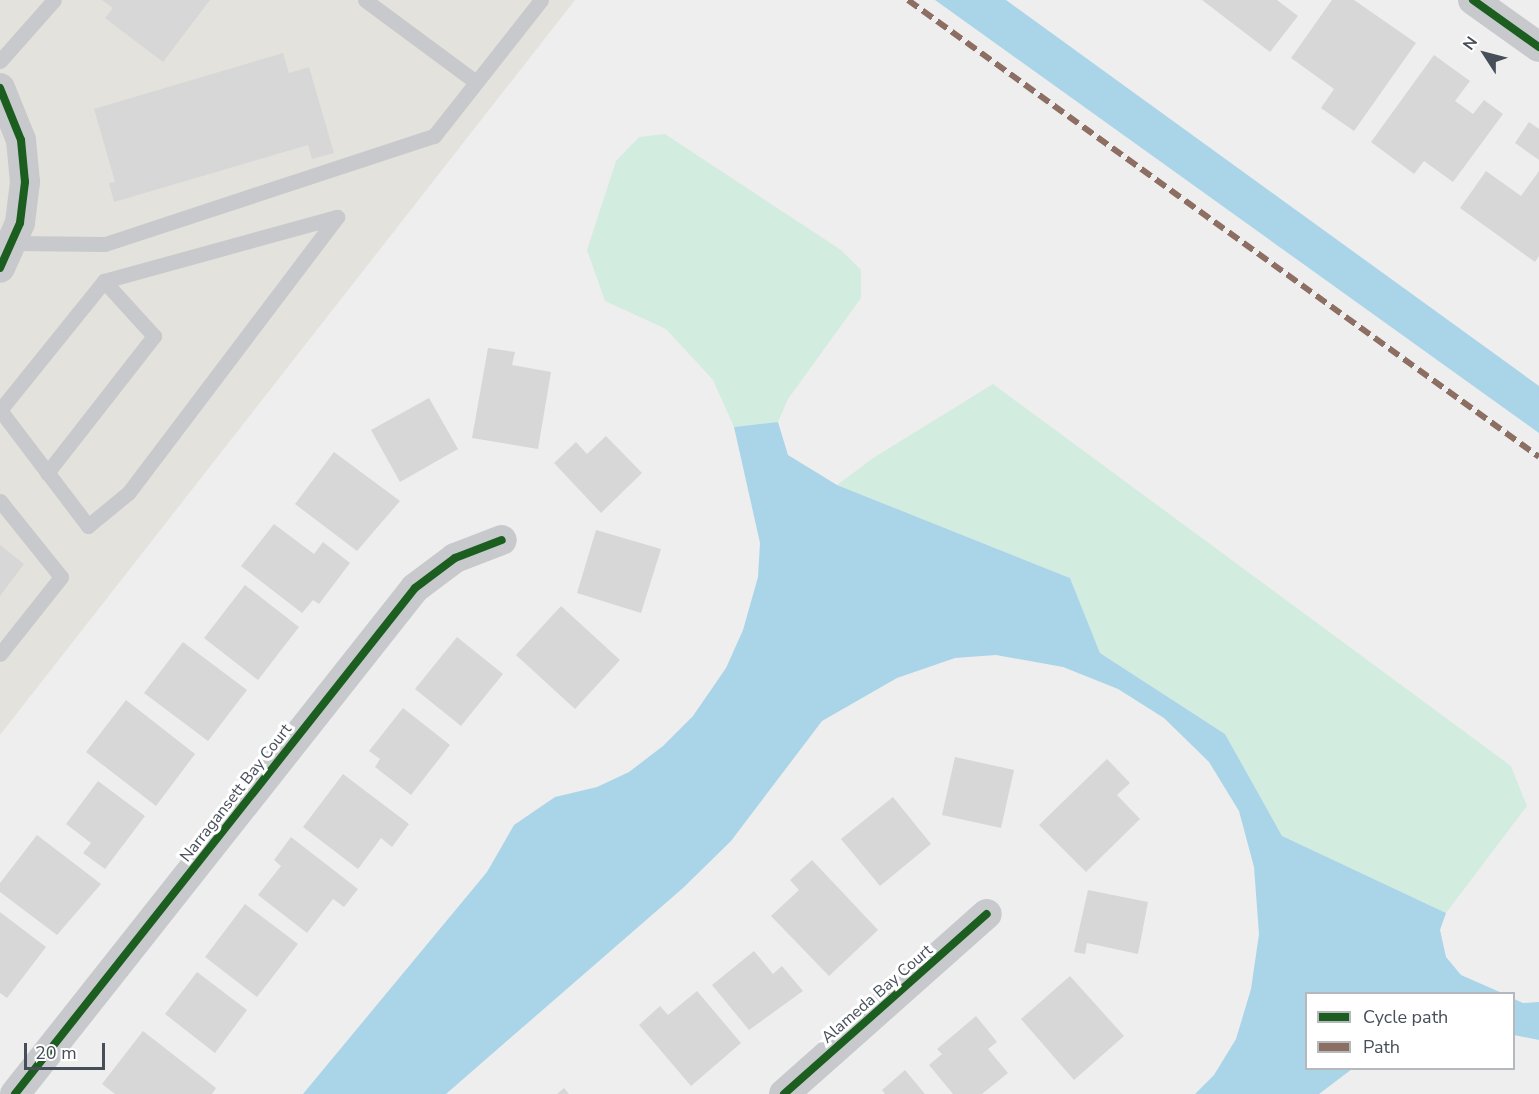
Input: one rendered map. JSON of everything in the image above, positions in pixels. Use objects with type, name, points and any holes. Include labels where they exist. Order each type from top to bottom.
[{"type":"street","points":[[1473,0],[1539,47]]},
{"type":"street","points":[[0,88],[11,108],[24,160],[24,202],[6,255]]},
{"type":"street","name":"Narragansett Bay Court","points":[[15,1094],[415,588],[455,558],[502,540]]},
{"type":"street","name":"Alameda Bay Court","points":[[784,1094],[987,914]]},
{"type":"lane","points":[[0,61],[54,0]]},
{"type":"lane","points":[[365,0],[476,82]]},
{"type":"lane","points":[[6,255],[105,244],[434,136],[541,0]]},
{"type":"lane","points":[[337,217],[128,493],[88,526],[0,410],[104,281],[337,217]]},
{"type":"lane","points":[[47,473],[153,336],[104,281]]},
{"type":"lane","points":[[0,501],[61,577],[0,654]]},
{"type":"shaded area","points":[[0,0],[575,0],[0,735]]},
{"type":"green space","points":[[665,134],[841,250],[861,270],[861,298],[788,399],[778,422],[734,427],[713,380],[666,329],[605,301],[587,250],[616,161],[639,137]]},
{"type":"green space","points":[[993,384],[1511,766],[1527,806],[1446,913],[1282,837],[1225,734],[1100,653],[1070,578],[837,485],[873,458]]},
{"type":"water","points":[[935,0],[1006,0],[1539,386],[1539,433]]},
{"type":"water","points":[[778,422],[788,455],[837,485],[1070,578],[1100,653],[1225,734],[1282,836],[1446,913],[1440,930],[1446,957],[1461,975],[1500,992],[1305,992],[1305,1070],[1351,1070],[1319,1094],[1195,1094],[1214,1075],[1236,1039],[1251,989],[1259,934],[1254,867],[1239,811],[1209,762],[1164,718],[1118,689],[1063,667],[996,655],[955,658],[897,678],[822,721],[731,841],[683,888],[446,1094],[303,1094],[487,872],[514,825],[555,797],[597,787],[629,772],[663,746],[693,716],[726,668],[743,630],[758,577],[760,543],[734,427]]},
{"type":"water","points":[[1515,999],[1523,1003],[1539,1002],[1539,1040],[1515,1035]]},
{"type":"building","points":[[102,0],[210,0],[163,62],[105,18],[113,8]]},
{"type":"building","points":[[1202,0],[1277,0],[1298,16],[1270,52]]},
{"type":"building","points":[[1332,0],[1354,0],[1416,43],[1354,131],[1321,108],[1334,89],[1291,58]]},
{"type":"building","points":[[283,53],[289,73],[309,67],[334,153],[312,159],[308,145],[114,202],[109,183],[115,182],[94,109]]},
{"type":"building","points":[[1434,55],[1470,81],[1455,101],[1473,114],[1484,100],[1503,114],[1453,182],[1424,161],[1414,174],[1371,142]]},
{"type":"building","points":[[1529,122],[1539,129],[1539,160],[1515,143]]},
{"type":"building","points":[[1486,171],[1521,196],[1539,171],[1539,256],[1535,262],[1460,208]]},
{"type":"building","points":[[488,348],[515,352],[512,365],[551,372],[538,449],[472,438]]},
{"type":"building","points":[[429,398],[458,449],[400,482],[371,430]]},
{"type":"building","points":[[606,436],[642,473],[601,513],[554,463],[576,442],[587,454]]},
{"type":"building","points":[[334,452],[400,501],[357,551],[295,504]]},
{"type":"building","points":[[274,524],[314,554],[323,542],[350,563],[319,604],[313,600],[302,613],[241,566]]},
{"type":"building","points":[[596,530],[661,549],[641,613],[577,593]]},
{"type":"building","points":[[0,545],[24,564],[0,596]]},
{"type":"building","points":[[245,585],[299,627],[258,680],[204,638]]},
{"type":"building","points":[[561,606],[620,660],[575,709],[516,655]]},
{"type":"building","points":[[457,637],[503,674],[461,726],[415,689]]},
{"type":"building","points":[[183,642],[247,690],[208,741],[144,693]]},
{"type":"building","points":[[126,700],[195,754],[156,806],[86,752]]},
{"type":"building","points":[[403,708],[450,745],[411,795],[375,767],[380,759],[369,751]]},
{"type":"building","points":[[955,757],[1014,770],[1001,828],[942,815]]},
{"type":"building","points":[[1107,759],[1130,783],[1117,795],[1140,819],[1086,872],[1039,825]]},
{"type":"building","points":[[343,774],[409,824],[392,847],[381,838],[358,869],[303,827]]},
{"type":"building","points":[[98,781],[145,816],[105,869],[83,853],[91,843],[66,824]]},
{"type":"building","points":[[893,797],[931,844],[880,886],[841,839]]},
{"type":"building","points":[[37,835],[101,884],[57,935],[0,892],[0,883]]},
{"type":"building","points":[[291,837],[358,889],[344,907],[333,899],[307,933],[258,895],[281,866],[274,860]]},
{"type":"building","points":[[812,860],[878,930],[829,976],[771,916],[799,890],[790,880]]},
{"type":"building","points":[[1088,890],[1148,902],[1138,954],[1087,943],[1085,954],[1074,952]]},
{"type":"building","points":[[245,904],[298,944],[257,997],[205,957]]},
{"type":"building","points":[[0,912],[46,947],[7,998],[0,993]]},
{"type":"building","points":[[754,951],[773,974],[782,966],[803,991],[749,1030],[712,985]]},
{"type":"building","points":[[197,972],[247,1010],[215,1053],[165,1014]]},
{"type":"building","points":[[1070,976],[1124,1036],[1074,1080],[1021,1019]]},
{"type":"building","points":[[697,991],[741,1043],[691,1086],[639,1025],[660,1006],[668,1015]]},
{"type":"building","points":[[976,1016],[997,1042],[988,1049],[1008,1073],[982,1094],[953,1094],[929,1065],[942,1054],[937,1049]]},
{"type":"building","points":[[143,1031],[216,1088],[212,1094],[115,1094],[102,1084]]},
{"type":"building","points":[[905,1070],[925,1094],[885,1094],[882,1090]]},
{"type":"building","points":[[564,1088],[569,1094],[557,1094]]},
{"type":"marked path","points":[[908,0],[1539,457]]},
{"type":"cycle path","points":[[1473,0],[1539,47]]},
{"type":"cycle path","points":[[0,88],[21,140],[25,182],[20,223],[0,268]]},
{"type":"cycle path","points":[[15,1094],[415,588],[455,558],[502,540]]},
{"type":"cycle path","points":[[784,1094],[987,914]]}]
